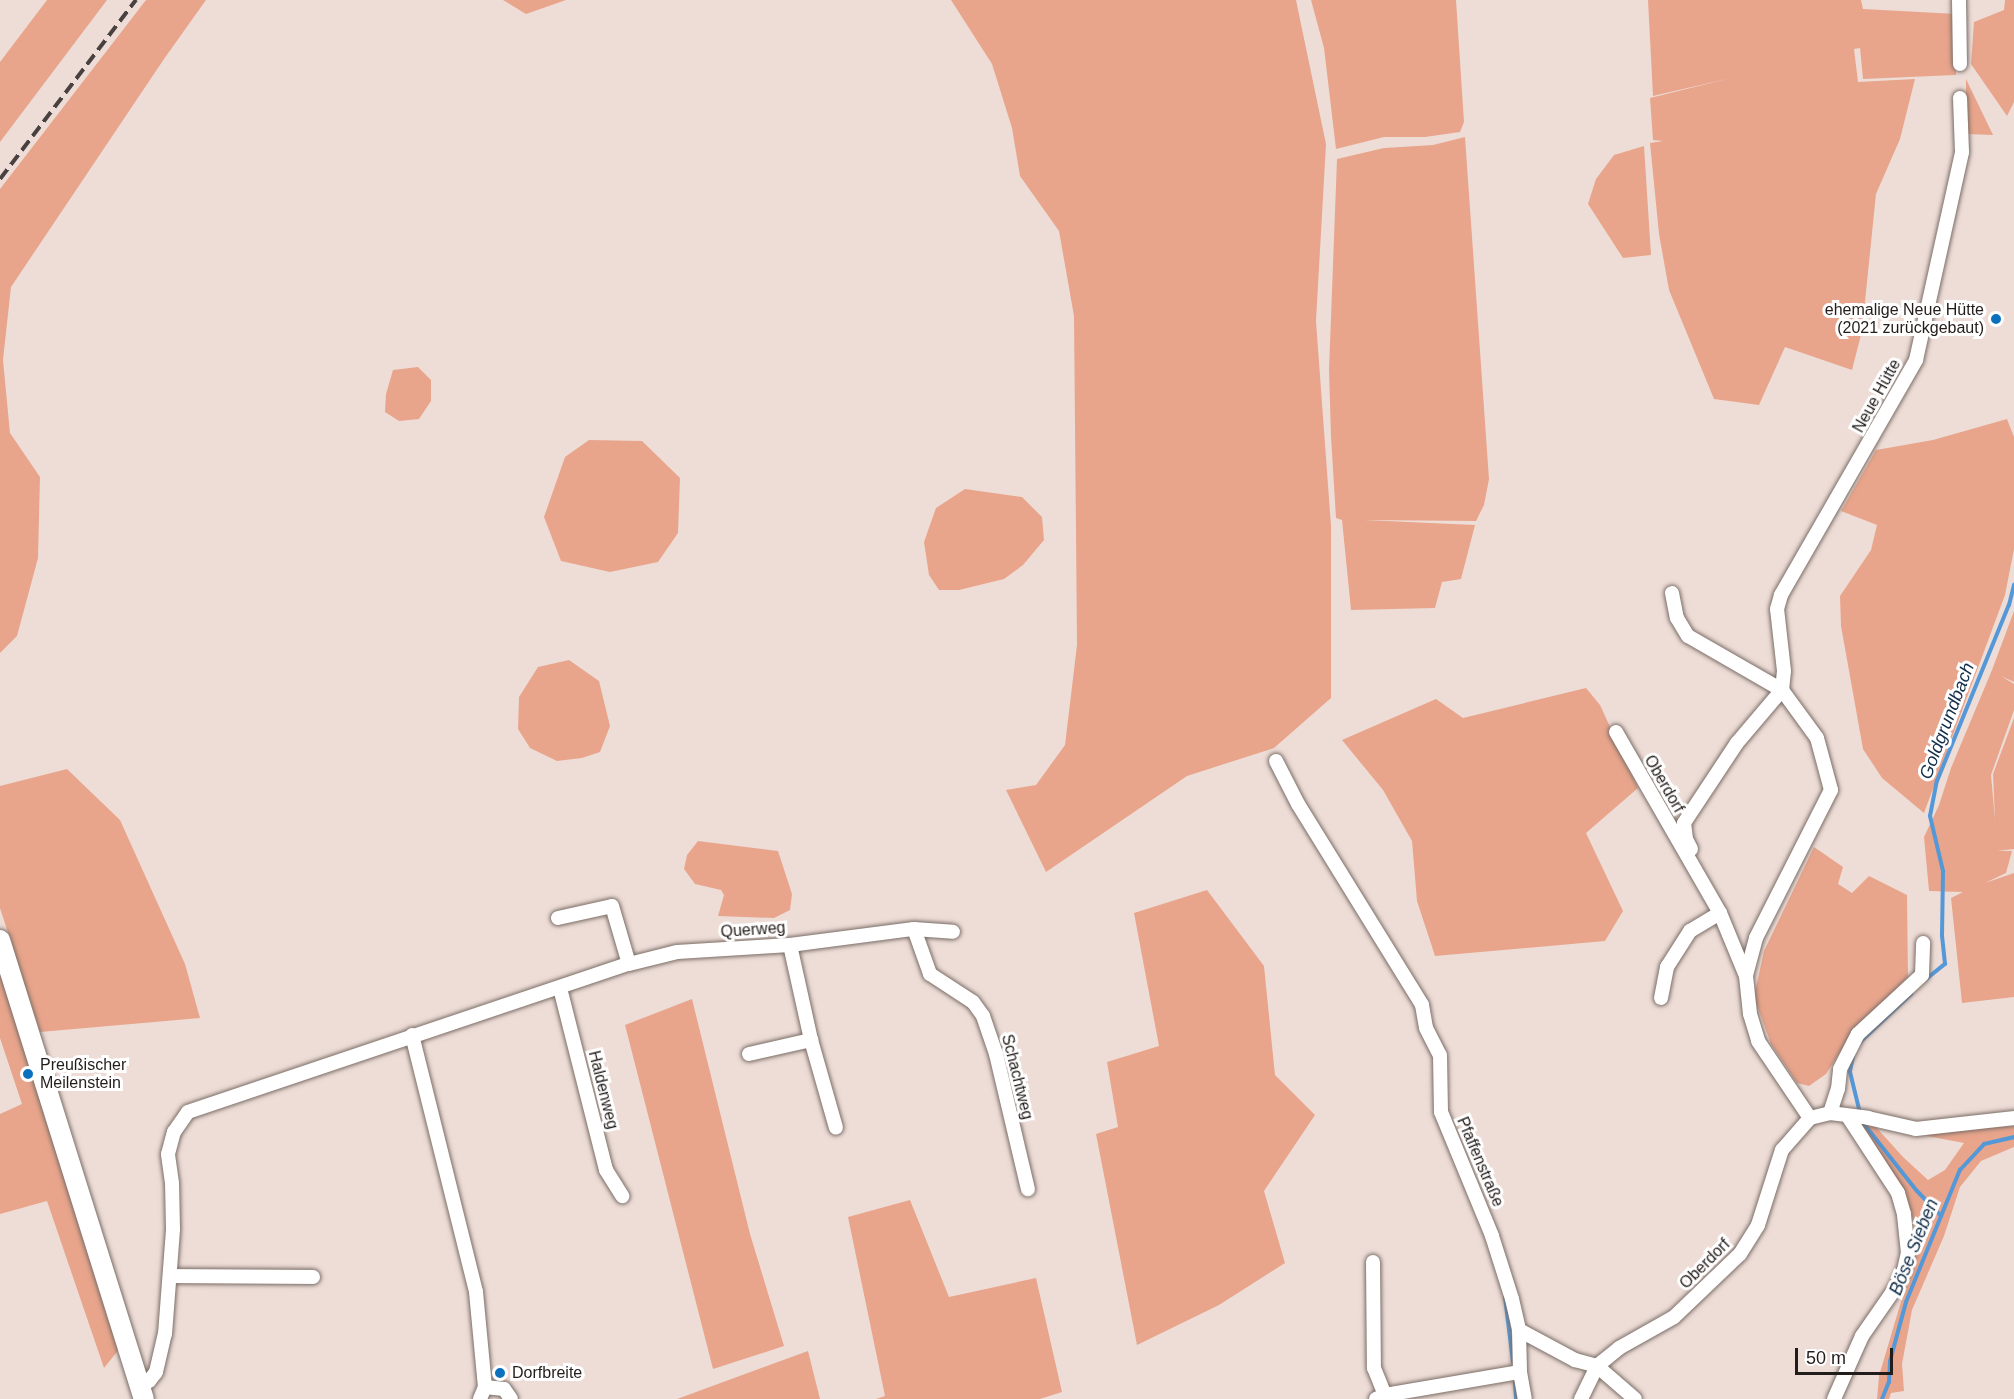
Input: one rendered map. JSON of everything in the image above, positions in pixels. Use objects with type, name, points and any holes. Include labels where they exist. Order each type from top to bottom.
[{"type":"main road","points":[[0,940],[142,1392]]},
{"type":"street","points":[[1959,0],[1960,64]]},
{"type":"street","name":"Neue Hütte","points":[[1782,690],[1784,671],[1777,609],[1781,595],[1916,360],[1962,152],[1960,99]]},
{"type":"street","points":[[1672,593],[1677,618],[1688,636],[1782,690],[1817,738],[1832,790],[1756,938],[1746,976]]},
{"type":"street","points":[[1661,998],[1667,967],[1690,931],[1718,910],[1714,892],[1686,839],[1684,823],[1737,743],[1782,690]]},
{"type":"street","name":"Oberdorf","points":[[1581,1399],[1597,1366],[1619,1348],[1674,1317],[1740,1254],[1758,1225],[1782,1150],[1810,1118],[1758,1041],[1750,1014],[1746,976],[1718,910],[1616,732]]},
{"type":"street","name":"Pfaffenstraße","points":[[1276,760],[1299,804],[1422,1005],[1426,1028],[1440,1055],[1441,1112],[1492,1236],[1512,1299],[1519,1329],[1520,1372],[1525,1399]]},
{"type":"street","points":[[558,918],[612,906],[629,964]]},
{"type":"street","name":"Querweg","points":[[560,988],[629,964],[677,951],[790,945],[914,929],[953,932]]},
{"type":"street","name":"Schachtweg","points":[[914,929],[930,974],[973,1002],[983,1016],[998,1064],[1028,1189]]},
{"type":"street","points":[[1830,1113],[1838,1089],[1840,1069],[1858,1034],[1922,975],[1923,943]]},
{"type":"street","points":[[790,945],[811,1040],[836,1128]]},
{"type":"street","points":[[142,1392],[158,1369],[165,1334],[171,1276],[173,1208],[168,1154],[174,1132],[188,1112],[412,1035],[560,988]]},
{"type":"street","name":"Haldenweg","points":[[560,988],[606,1170],[622,1196]]},
{"type":"street","points":[[412,1035],[476,1292],[482,1393],[504,1389],[511,1399]]},
{"type":"street","points":[[749,1054],[811,1040]]},
{"type":"street","points":[[1810,1118],[1830,1113],[1849,1118],[1868,1118],[1916,1129],[2014,1118]]},
{"type":"street","points":[[1834,1399],[1862,1336],[1894,1290],[1904,1270],[1908,1252],[1899,1193],[1849,1118]]},
{"type":"street","points":[[1373,1262],[1374,1368],[1381,1397],[1520,1372]]},
{"type":"street","points":[[171,1276],[313,1277]]},
{"type":"street","points":[[1519,1329],[1575,1360],[1597,1366],[1635,1399]]},
{"type":"shaded area","points":[[47,0],[107,0],[0,142],[0,62]]},
{"type":"shaded area","points":[[146,0],[206,0],[11,287],[3,360],[10,433],[40,477],[38,558],[17,636],[0,653],[0,189]]},
{"type":"shaded area","points":[[503,0],[566,0],[526,14]]},
{"type":"shaded area","points":[[951,0],[1296,0],[1326,144],[1316,321],[1331,526],[1331,698],[1274,748],[1187,776],[1046,872],[1006,790],[1036,785],[1065,745],[1077,645],[1074,316],[1059,231],[1020,176],[1012,128],[992,64]]},
{"type":"shaded area","points":[[1311,0],[1456,0],[1464,122],[1460,132],[1425,137],[1384,137],[1336,149],[1324,48]]},
{"type":"shaded area","points":[[1648,0],[1861,0],[1863,9],[1957,14],[1956,75],[1863,79],[1860,48],[1854,49],[1858,82],[1915,79],[1900,139],[1876,194],[1862,331],[1852,370],[1785,347],[1759,405],[1714,399],[1669,290],[1659,234],[1650,143],[1663,141],[1653,140],[1650,98],[1731,78],[1653,96]]},
{"type":"shaded area","points":[[2005,0],[2014,0],[2014,102],[2007,116],[1971,64],[1974,22],[2004,10]]},
{"type":"shaded area","points":[[1966,79],[1993,135],[1966,134]]},
{"type":"shaded area","points":[[1465,137],[1489,479],[1484,505],[1476,521],[1364,520],[1475,525],[1461,579],[1442,582],[1435,608],[1351,610],[1342,520],[1336,518],[1331,437],[1329,370],[1337,159],[1384,148],[1433,145]]},
{"type":"shaded area","points":[[1644,146],[1651,255],[1623,258],[1588,204],[1596,179],[1614,155]]},
{"type":"shaded area","points":[[418,367],[431,380],[431,401],[419,419],[399,421],[385,412],[386,394],[393,370]]},
{"type":"shaded area","points":[[2007,419],[2014,437],[2014,549],[2005,595],[1924,813],[1882,778],[1863,749],[1841,626],[1840,596],[1871,550],[1877,525],[1841,511],[1876,450],[1933,440]]},
{"type":"shaded area","points":[[589,440],[642,441],[680,478],[678,533],[658,562],[610,572],[561,561],[544,517],[565,457]]},
{"type":"shaded area","points":[[965,489],[1022,497],[1042,517],[1044,540],[1023,565],[1004,579],[959,590],[939,590],[929,575],[924,542],[936,508]]},
{"type":"shaded area","points":[[2014,611],[2014,682],[2001,676],[2014,684],[2014,710],[1991,775],[1995,820],[1993,774],[2014,718],[2014,849],[1997,851],[2012,851],[2006,873],[1985,883],[2014,873],[2014,997],[1962,1003],[1951,898],[1963,892],[1929,891],[1924,837],[1939,805],[1951,768]]},
{"type":"shaded area","points":[[569,660],[599,681],[610,726],[600,752],[582,758],[557,761],[530,748],[518,729],[519,697],[538,667]]},
{"type":"shaded area","points":[[1586,688],[1600,705],[1638,788],[1586,833],[1623,911],[1605,941],[1435,956],[1417,901],[1412,841],[1383,790],[1342,740],[1436,699],[1463,718]]},
{"type":"shaded area","points":[[67,769],[120,820],[185,964],[200,1018],[40,1032],[0,908],[0,786]]},
{"type":"shaded area","points":[[698,841],[778,851],[792,894],[790,910],[774,918],[718,916],[724,895],[721,890],[695,884],[684,869],[687,855]]},
{"type":"shaded area","points":[[1814,847],[1843,867],[1838,884],[1852,893],[1869,876],[1907,895],[1908,977],[1851,1035],[1826,1074],[1809,1086],[1797,1083],[1771,1044],[1754,997],[1764,951]]},
{"type":"shaded area","points":[[1207,890],[1264,966],[1275,1075],[1315,1115],[1264,1191],[1285,1263],[1219,1305],[1137,1345],[1096,1134],[1118,1127],[1107,1062],[1159,1046],[1134,913]]},
{"type":"shaded area","points":[[0,967],[121,1347],[104,1368],[47,1201],[0,1214],[0,1114],[22,1104],[0,1038]]},
{"type":"shaded area","points":[[692,999],[750,1234],[784,1346],[713,1369],[625,1025]]},
{"type":"shaded area","points":[[1860,1125],[1875,1126],[1928,1180],[1945,1170],[1964,1143],[1927,1136],[1927,1132],[2014,1126],[2014,1147],[1981,1161],[1960,1187],[1944,1236],[1912,1310],[1902,1364],[1904,1391],[1891,1393],[1889,1399],[1877,1399],[1879,1376],[1913,1261],[1917,1238],[1911,1211],[1892,1172]]},
{"type":"shaded area","points":[[910,1200],[949,1297],[1036,1278],[1062,1392],[1040,1399],[876,1399],[885,1396],[848,1217]]},
{"type":"shaded area","points":[[808,1351],[820,1399],[677,1399]]},
{"type":"waterway","name":"Goldgrundbach","points":[[1925,980],[1945,964],[1942,936],[1943,871],[1930,816],[1937,781],[2009,605],[2014,585]]},
{"type":"waterway","name":"Goldgrundbach","points":[[1858,1044],[1911,994]]},
{"type":"waterway","name":"Goldgrundbach","points":[[1853,1056],[1850,1072],[1860,1113]]},
{"type":"waterway","name":"Goldgrundbach","points":[[1864,1124],[1917,1191],[1941,1216]]},
{"type":"waterway","name":"Böse Sieben","points":[[1882,1399],[1889,1382],[1890,1361],[1906,1302],[1960,1170],[1984,1144],[2014,1137]]},
{"type":"waterway","points":[[1505,1297],[1513,1362]]},
{"type":"waterway","points":[[1515,1383],[1516,1399]]},
{"type":"railway","points":[[0,179],[136,0]]},
{"type":"place","name":"ehemalige Neue Hütte (2021 zurückgebaut)","points":[[1996,319]]},
{"type":"place","name":"Preußischer Meilenstein","points":[[28,1074]]},
{"type":"place","name":"Dorfbreite","points":[[500,1373]]}]
